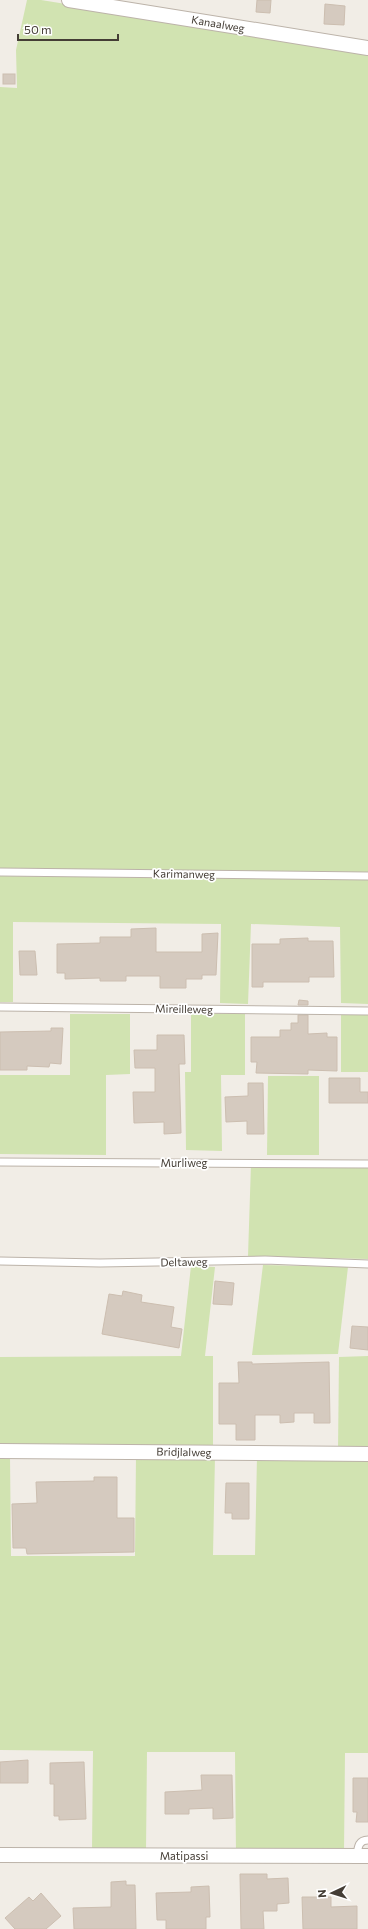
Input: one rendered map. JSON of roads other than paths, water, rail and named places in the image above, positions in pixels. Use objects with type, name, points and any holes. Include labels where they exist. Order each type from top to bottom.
[{"type":"street","name":"Kanaalweg","points":[[69,0],[368,48]]},
{"type":"street","name":"Bridjlalweg","points":[[0,1451],[368,1454]]},
{"type":"street","name":"Matipassi","points":[[0,1855],[362,1856]]},
{"type":"lane","name":"Karimanweg","points":[[0,872],[368,876]]},
{"type":"lane","name":"Mireilleweg","points":[[0,1007],[368,1010]]},
{"type":"lane","name":"Murliweg","points":[[0,1162],[368,1164]]},
{"type":"lane","name":"Deltaweg","points":[[0,1261],[100,1263],[265,1260],[368,1264]]},
{"type":"lane","points":[[362,1856],[359,1844],[362,1841],[368,1840]]}]
